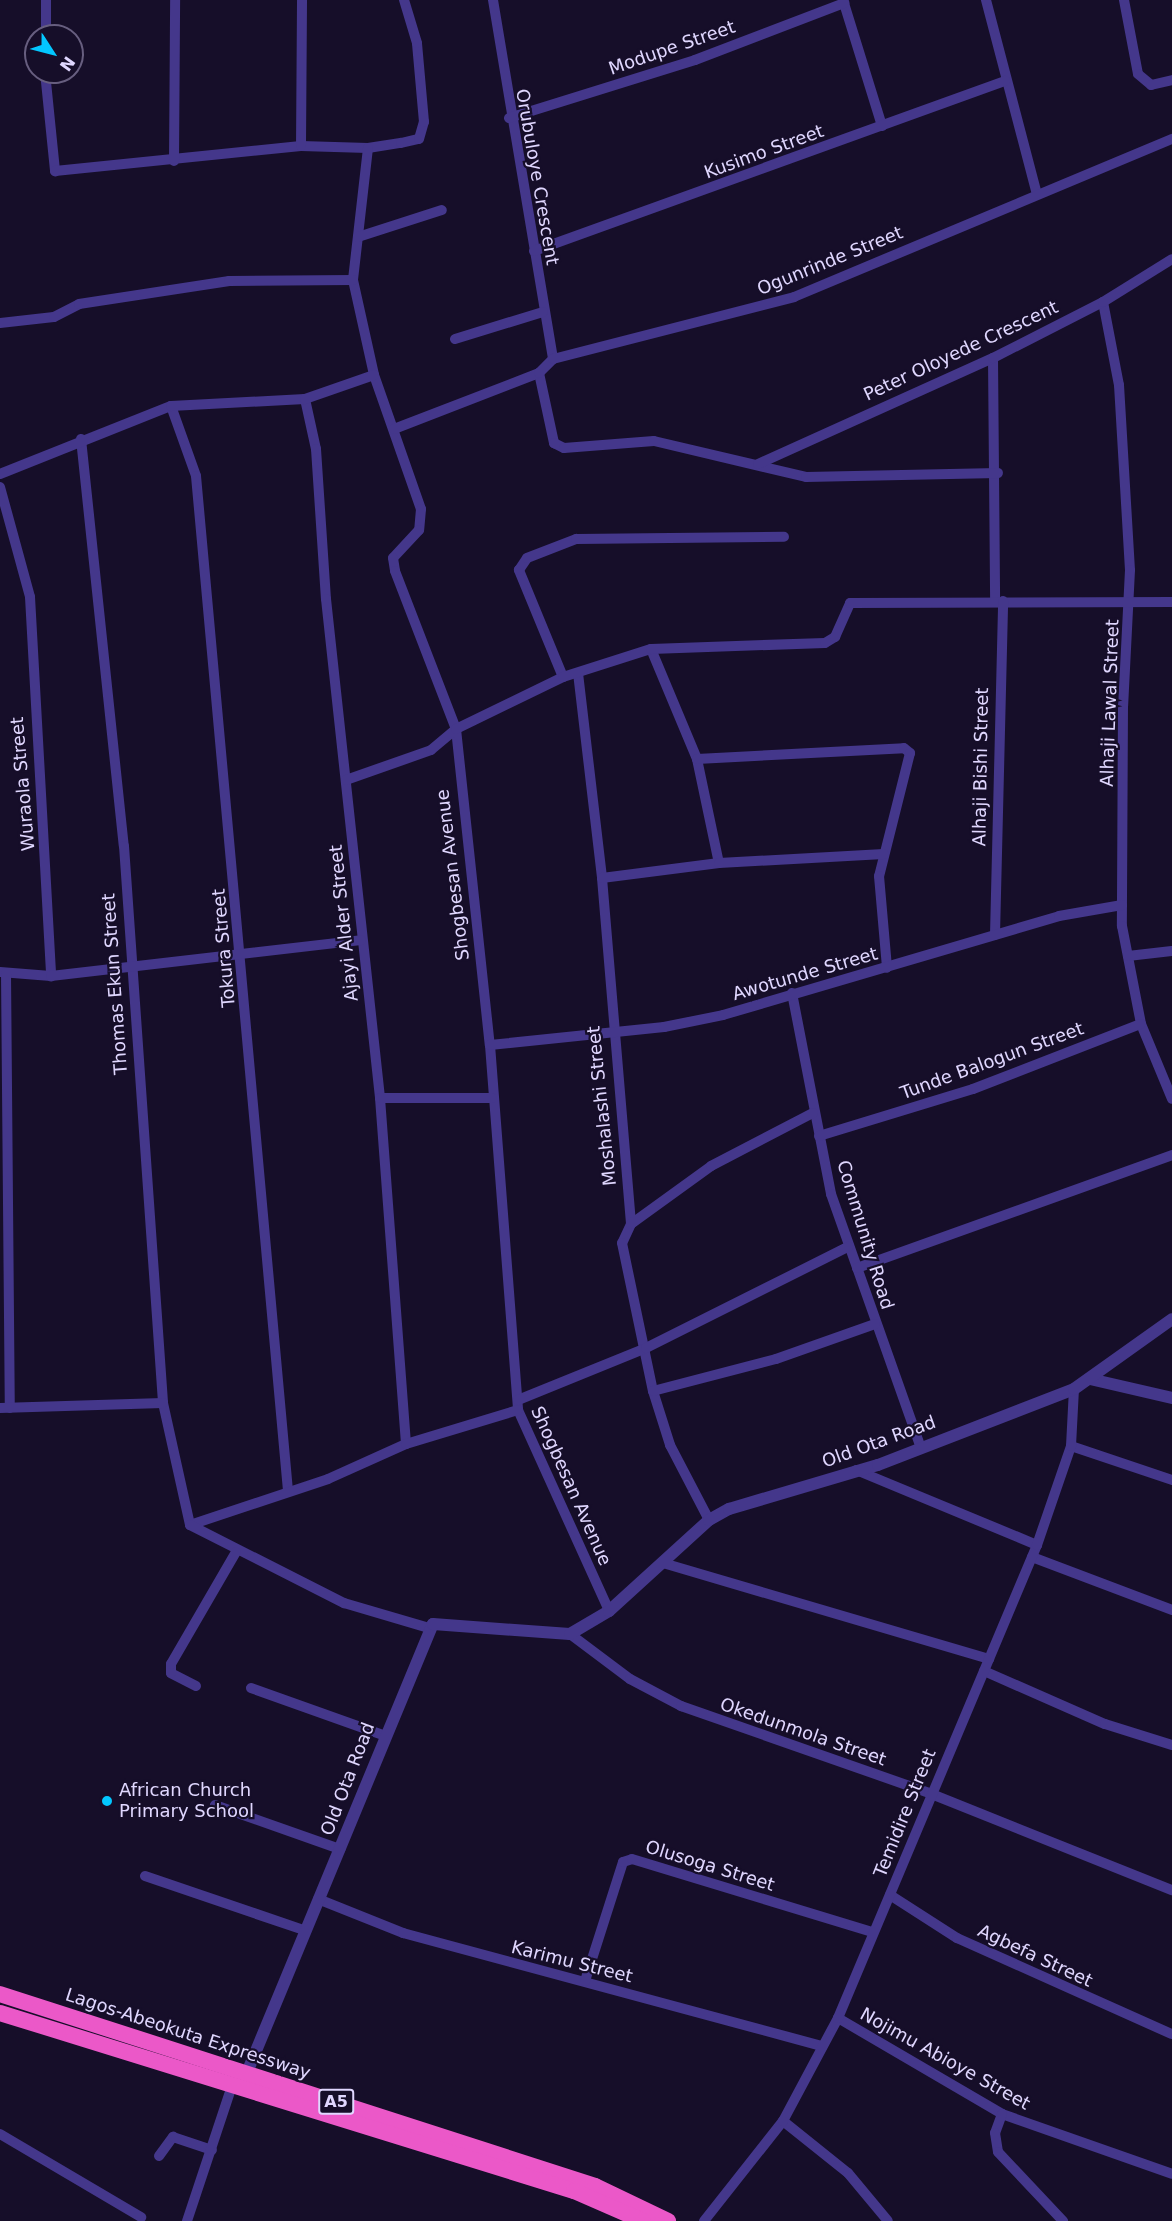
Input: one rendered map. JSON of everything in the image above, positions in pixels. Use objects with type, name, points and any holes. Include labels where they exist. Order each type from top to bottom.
[{"type":"highway","name":"Lagos-Abeokuta Expressway","points":[[0,1994],[595,2186],[668,2221]]},
{"type":"highway","name":"Lagos-Abeokuta Expressway","points":[[0,2013],[231,2089],[574,2191],[643,2221]]},
{"type":"street","points":[[46,0],[46,24]]},
{"type":"street","points":[[174,161],[175,0]]},
{"type":"street","points":[[301,146],[302,0]]},
{"type":"street","points":[[46,84],[55,171],[174,161],[301,146],[368,148],[419,138],[423,131],[423,82],[404,0]]},
{"type":"street","name":"Orubuloye Crescent","points":[[493,0],[509,118],[553,359]]},
{"type":"street","points":[[986,0],[1005,81],[1037,194]]},
{"type":"street","points":[[1124,0],[1138,74],[1151,85],[1172,80]]},
{"type":"street","points":[[844,1],[882,126]]},
{"type":"street","name":"Modupe Street","points":[[509,118],[695,60],[844,1]]},
{"type":"street","name":"Kusimo Street","points":[[534,251],[1005,81]]},
{"type":"street","name":"Ogunrinde Street","points":[[553,359],[794,297],[1172,139]]},
{"type":"street","name":"Shogbesan Avenue","points":[[368,148],[353,280],[374,375],[420,509],[419,530],[393,558],[395,571],[456,729],[490,1045],[492,1098],[518,1405],[609,1611]]},
{"type":"street","points":[[358,237],[442,210]]},
{"type":"street","name":"Peter Oloyede Crescent","points":[[758,464],[993,358],[1103,303],[1172,259]]},
{"type":"street","points":[[0,323],[54,317],[79,304],[228,281],[353,280]]},
{"type":"street","name":"Alhaji Lawal Street","points":[[1103,303],[1120,396],[1131,601],[1123,706],[1122,905],[1128,956],[1141,1024],[1172,1099]]},
{"type":"street","points":[[455,339],[543,312]]},
{"type":"street","name":"Alhaji Bishi Street","points":[[993,358],[998,473],[999,601],[995,935]]},
{"type":"street","points":[[394,429],[539,373],[553,359]]},
{"type":"street","points":[[539,373],[558,446],[654,441],[806,477],[998,473]]},
{"type":"street","points":[[0,474],[81,439],[171,406],[305,399],[374,375]]},
{"type":"street","name":"Ajayi Alder Street","points":[[305,399],[316,449],[361,940],[380,1098],[406,1444]]},
{"type":"street","name":"Tokura Street","points":[[171,406],[196,476],[241,950],[288,1491]]},
{"type":"street","name":"Thomas Ekun Street","points":[[81,439],[123,835],[129,966],[163,1403],[190,1525]]},
{"type":"street","name":"Wuraola Street","points":[[0,487],[30,597],[51,976]]},
{"type":"street","points":[[563,677],[519,570],[527,558],[576,539],[783,537]]},
{"type":"street","points":[[346,780],[431,750],[456,729],[563,677],[651,649],[810,647],[835,637],[850,603],[1172,602]]},
{"type":"street","points":[[651,649],[697,759],[719,862]]},
{"type":"street","name":"Moshalashi Street","points":[[578,673],[602,878],[611,1034],[631,1224],[622,1243],[646,1348],[653,1391],[670,1445],[709,1520]]},
{"type":"street","points":[[697,759],[904,748],[911,759],[884,854],[878,889],[887,968]]},
{"type":"street","points":[[602,878],[719,862],[884,854]]},
{"type":"street","name":"Awotunde Street","points":[[490,1045],[611,1034],[723,1015],[1091,907],[1122,905]]},
{"type":"street","points":[[163,1403],[5,1408],[3,973],[51,976],[241,950],[361,940]]},
{"type":"street","points":[[1128,956],[1172,951]]},
{"type":"street","name":"Community Road","points":[[792,993],[813,1113],[848,1247],[920,1446]]},
{"type":"street","name":"Tunde Balogun Street","points":[[819,1136],[973,1089],[1141,1024]]},
{"type":"street","points":[[380,1098],[492,1098]]},
{"type":"street","points":[[631,1224],[711,1166],[813,1113]]},
{"type":"street","points":[[857,1268],[1172,1155]]},
{"type":"street","points":[[190,1525],[288,1491],[406,1444],[518,1405],[646,1348],[848,1247]]},
{"type":"street","name":"Old Ota Road","points":[[570,1634],[609,1611],[709,1520],[754,1498],[856,1470],[1074,1389],[1172,1319]]},
{"type":"street","points":[[653,1391],[777,1359],[875,1324]]},
{"type":"street","points":[[1090,1379],[1172,1398]]},
{"type":"street","name":"Temidire Street","points":[[704,2221],[783,2121],[838,2018],[929,1793],[1037,1545],[1071,1446],[1074,1389]]},
{"type":"street","points":[[1071,1446],[1172,1480]]},
{"type":"street","points":[[856,1470],[1037,1545]]},
{"type":"street","points":[[190,1525],[236,1552],[344,1603],[429,1628],[570,1634]]},
{"type":"street","points":[[196,1686],[171,1673],[171,1664],[236,1552]]},
{"type":"street","points":[[1032,1557],[1172,1610]]},
{"type":"street","points":[[663,1563],[989,1659]]},
{"type":"street","name":"Old Ota Road","points":[[246,2075],[304,1930],[340,1849],[383,1735],[429,1628]]},
{"type":"street","name":"Okedunmola Street","points":[[570,1634],[630,1679],[681,1706],[929,1793],[1172,1890]]},
{"type":"street","points":[[984,1671],[1104,1724],[1172,1744]]},
{"type":"street","points":[[252,1688],[383,1735]]},
{"type":"street","points":[[215,1804],[340,1849]]},
{"type":"street","name":"Olusoga Street","points":[[585,1981],[623,1862],[632,1859],[872,1932]]},
{"type":"street","points":[[145,1876],[304,1930]]},
{"type":"street","name":"Agbefa Street","points":[[890,1894],[957,1938],[1172,2034]]},
{"type":"street","name":"Karimu Street","points":[[318,1899],[403,1933],[822,2046]]},
{"type":"street","name":"Nojimu Abioye Street","points":[[838,2018],[1002,2114],[1172,2174]]},
{"type":"street","points":[[187,2221],[231,2089]]},
{"type":"street","points":[[1002,2114],[995,2133],[998,2152],[1063,2221]]},
{"type":"street","points":[[783,2121],[848,2174],[888,2221]]},
{"type":"street","points":[[0,2134],[141,2217]]},
{"type":"street","points":[[159,2156],[173,2137],[212,2150]]},
{"type":"place","name":"African Church Primary School","points":[[107,1801]]}]
